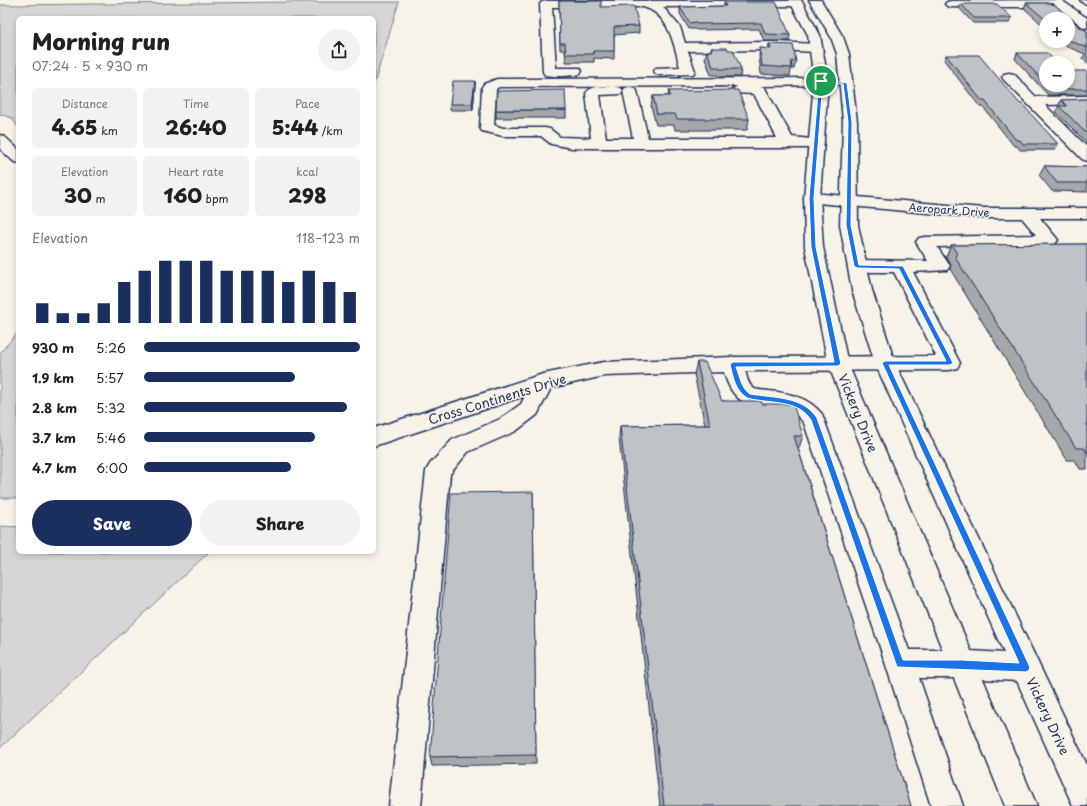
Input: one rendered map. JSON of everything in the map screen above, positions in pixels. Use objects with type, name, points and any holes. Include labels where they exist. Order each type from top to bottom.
[{"type":"main road","points":[[642,2],[656,7],[674,27],[688,71],[550,72],[544,2],[803,1]]},
{"type":"main road","name":"Vickery Drive","points":[[803,1],[814,35],[821,82],[812,198],[814,247],[838,364],[1021,806]]},
{"type":"main road","name":"Vickery Drive","points":[[803,1],[839,42],[843,54],[850,122],[848,202],[849,225],[862,290],[885,363],[1087,801]]},
{"type":"main road","points":[[951,4],[1059,4],[1087,6]]},
{"type":"main road","points":[[1059,4],[1087,24]]},
{"type":"main road","points":[[680,47],[777,46],[816,48]]},
{"type":"main road","points":[[1009,77],[1087,156]]},
{"type":"main road","points":[[599,143],[593,93],[597,91],[758,86],[821,82],[845,83]]},
{"type":"main road","points":[[758,86],[497,83],[489,88],[487,128],[503,132],[545,132],[556,141],[572,143],[816,143]]},
{"type":"main road","points":[[758,86],[787,142]]},
{"type":"main road","points":[[630,91],[642,143]]},
{"type":"main road","points":[[1032,101],[1087,100]]},
{"type":"main road","points":[[0,140],[16,156]]},
{"type":"main road","name":"Aeropark Drive","points":[[812,198],[983,213],[1087,213]]},
{"type":"main road","points":[[857,266],[941,266],[925,242],[1049,240],[1028,214]]},
{"type":"main road","name":"Cross Continents Drive","points":[[376,436],[543,382],[604,369],[733,364],[950,363],[901,267]]},
{"type":"main road","points":[[733,364],[739,385],[743,392],[749,396],[802,406],[809,412],[814,420],[900,664],[947,806]]},
{"type":"main road","points":[[406,806],[438,471],[460,446],[508,426],[529,409],[543,382]]},
{"type":"main road","points":[[900,664],[962,664],[1026,668]]},
{"type":"shaded area","points":[[399,2],[376,77],[376,16],[16,16],[16,124],[12,118],[0,114],[0,5]]},
{"type":"shaded area","points":[[16,334],[16,498],[0,498],[0,353]]},
{"type":"shaded area","points":[[0,526],[16,527],[16,554],[207,554],[0,748]]},
{"type":"building","points":[[559,1],[601,1],[601,7],[634,6],[639,26],[614,27],[614,51],[593,51],[594,54],[566,54],[565,43],[560,43]]},
{"type":"building","points":[[724,2],[776,2],[790,35],[765,34],[761,23],[690,23],[680,7],[726,6]]},
{"type":"building","points":[[1026,3],[1049,3],[1055,5],[1063,12],[1039,12],[1039,14]]},
{"type":"building","points":[[961,4],[997,4],[1012,18],[974,18]]},
{"type":"building","points":[[1075,23],[1087,31],[1087,48],[1075,43]]},
{"type":"building","points":[[769,44],[793,45],[796,62],[791,61],[792,68],[762,66],[760,48],[771,49]]},
{"type":"building","points":[[711,48],[727,48],[728,50],[733,50],[741,69],[719,69],[718,67],[713,67],[707,51],[712,51]]},
{"type":"building","points":[[1017,53],[1047,53],[1050,56],[1039,56],[1039,77]]},
{"type":"building","points":[[946,55],[979,55],[1020,104],[1022,104],[1058,144],[1023,144],[1020,140],[1016,140],[985,101],[982,101]]},
{"type":"building","points":[[1075,71],[1087,71],[1087,89],[1075,89]]},
{"type":"building","points":[[453,81],[475,81],[472,104],[450,104]]},
{"type":"building","points":[[565,90],[566,110],[496,110],[497,91]]},
{"type":"building","points":[[738,90],[749,119],[677,119],[675,114],[657,114],[653,96],[670,96],[669,91]]},
{"type":"building","points":[[1087,99],[1087,134],[1059,106],[1067,106],[1061,100]]},
{"type":"building","points":[[1044,166],[1087,167],[1087,183],[1057,183]]},
{"type":"building","points":[[1087,244],[1087,453],[1084,448],[1076,448],[955,257],[957,253],[951,245]]},
{"type":"building","points":[[697,362],[705,362],[722,401],[761,401],[762,404],[793,404],[803,436],[794,436],[911,806],[664,806],[620,426],[710,425]]},
{"type":"building","points":[[533,492],[536,755],[430,757],[451,493]]},
{"type":"route","points":[[821,81],[845,83],[850,122],[848,202],[849,225],[857,266],[901,267],[950,363],[885,363],[1026,668],[962,664],[900,664],[814,420],[809,412],[802,406],[749,396],[743,392],[739,385],[733,364],[838,364],[814,247],[812,198],[821,81]]}]
